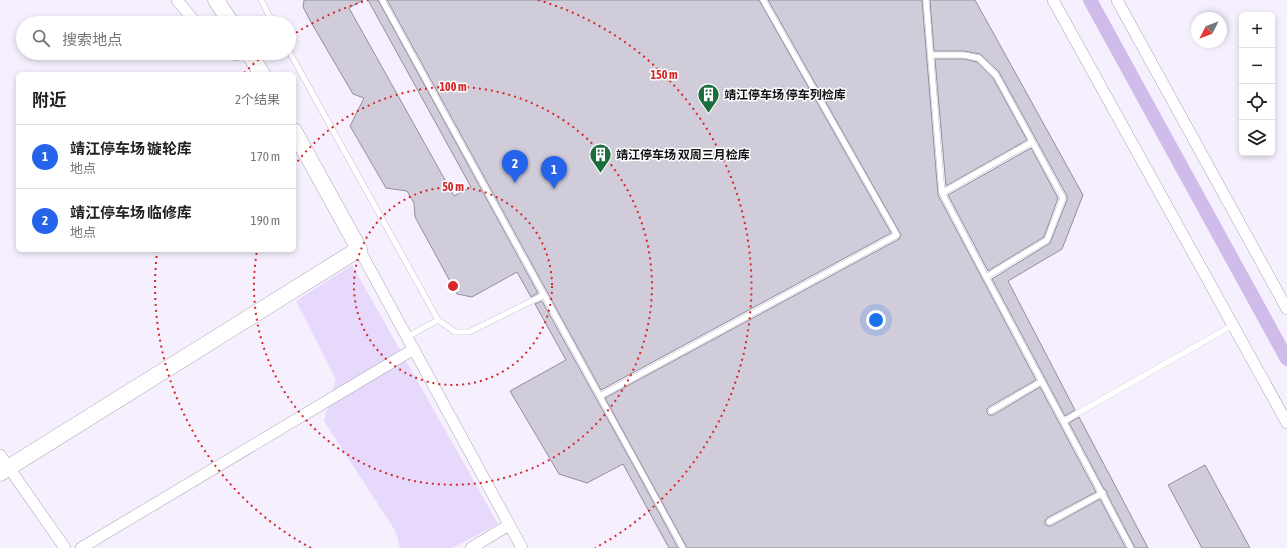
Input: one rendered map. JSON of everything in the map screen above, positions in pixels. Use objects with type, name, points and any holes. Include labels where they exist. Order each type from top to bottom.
[{"type":"main road","points":[[216,0],[226,16]]},
{"type":"main road","points":[[253,60],[261,72]]},
{"type":"main road","points":[[3,465],[359,249],[296,135]]},
{"type":"street","points":[[177,0],[190,16]]},
{"type":"street","points":[[1053,0],[1287,423]]},
{"type":"street","points":[[1118,0],[1287,309]]},
{"type":"street","points":[[359,249],[522,548]]},
{"type":"street","points":[[81,548],[414,349]]},
{"type":"street","points":[[3,465],[65,548]]},
{"type":"street","points":[[471,548],[509,525]]},
{"type":"lane","points":[[260,0],[269,16]]},
{"type":"lane","points":[[382,0],[683,548]]},
{"type":"lane","points":[[600,396],[897,235],[763,0]]},
{"type":"lane","points":[[926,0],[942,193],[1131,548]]},
{"type":"lane","points":[[930,55],[964,55],[979,58],[996,75],[1063,198],[1047,240],[986,277]]},
{"type":"lane","points":[[293,60],[438,320],[455,332],[469,332],[544,295]]},
{"type":"lane","points":[[942,193],[1032,142]]},
{"type":"lane","points":[[407,337],[438,320]]},
{"type":"lane","points":[[1064,421],[1233,324]]},
{"type":"lane","points":[[991,411],[1042,381]]},
{"type":"lane","points":[[1049,522],[1103,493]]},
{"type":"shaded area","points":[[352,265],[498,524],[452,548],[400,548],[396,532],[324,421],[336,379],[296,301]]},
{"type":"building","points":[[304,0],[363,0],[349,8],[454,196],[471,187],[368,0],[378,0],[538,293],[531,297],[517,272],[472,297],[457,294],[415,217],[414,203],[407,191],[386,188],[350,126],[364,98],[353,94],[303,7]]},
{"type":"building","points":[[387,0],[759,0],[891,233],[601,390]]},
{"type":"building","points":[[768,0],[922,0],[938,195],[1036,380],[989,407],[987,409],[987,413],[989,415],[993,415],[1040,387],[1096,492],[1047,518],[1045,524],[1051,526],[1100,499],[1126,548],[687,548],[605,398],[899,239],[901,235]]},
{"type":"building","points":[[930,0],[975,0],[1083,195],[1062,249],[1008,281],[1075,410],[1065,416],[992,279],[1050,243],[1067,200],[1067,196],[999,72],[980,54],[964,51],[934,51]]},
{"type":"building","points":[[935,59],[964,59],[977,62],[993,78],[1027,140],[946,186]]},
{"type":"building","points":[[1031,148],[1058,198],[1044,237],[988,271],[948,195]]},
{"type":"building","points":[[542,301],[678,548],[669,548],[623,464],[587,483],[559,474],[510,391],[566,360],[535,304]]},
{"type":"building","points":[[1079,417],[1148,548],[1135,548],[1107,494],[1107,491],[1104,489],[1069,423]]},
{"type":"building","points":[[1205,465],[1250,548],[1202,548],[1168,485]]},
{"type":"waterway","points":[[1090,0],[1287,359]]},
{"type":"place","name":"靖江停车场 停车列检库","points":[[709,114]]},
{"type":"place","name":"靖江停车场 双周三月检库","points":[[601,174]]},
{"type":"place","name":"靖江停车场 临修库","points":[[515,183]]},
{"type":"place","name":"靖江停车场 镟轮库","points":[[554,189]]}]
